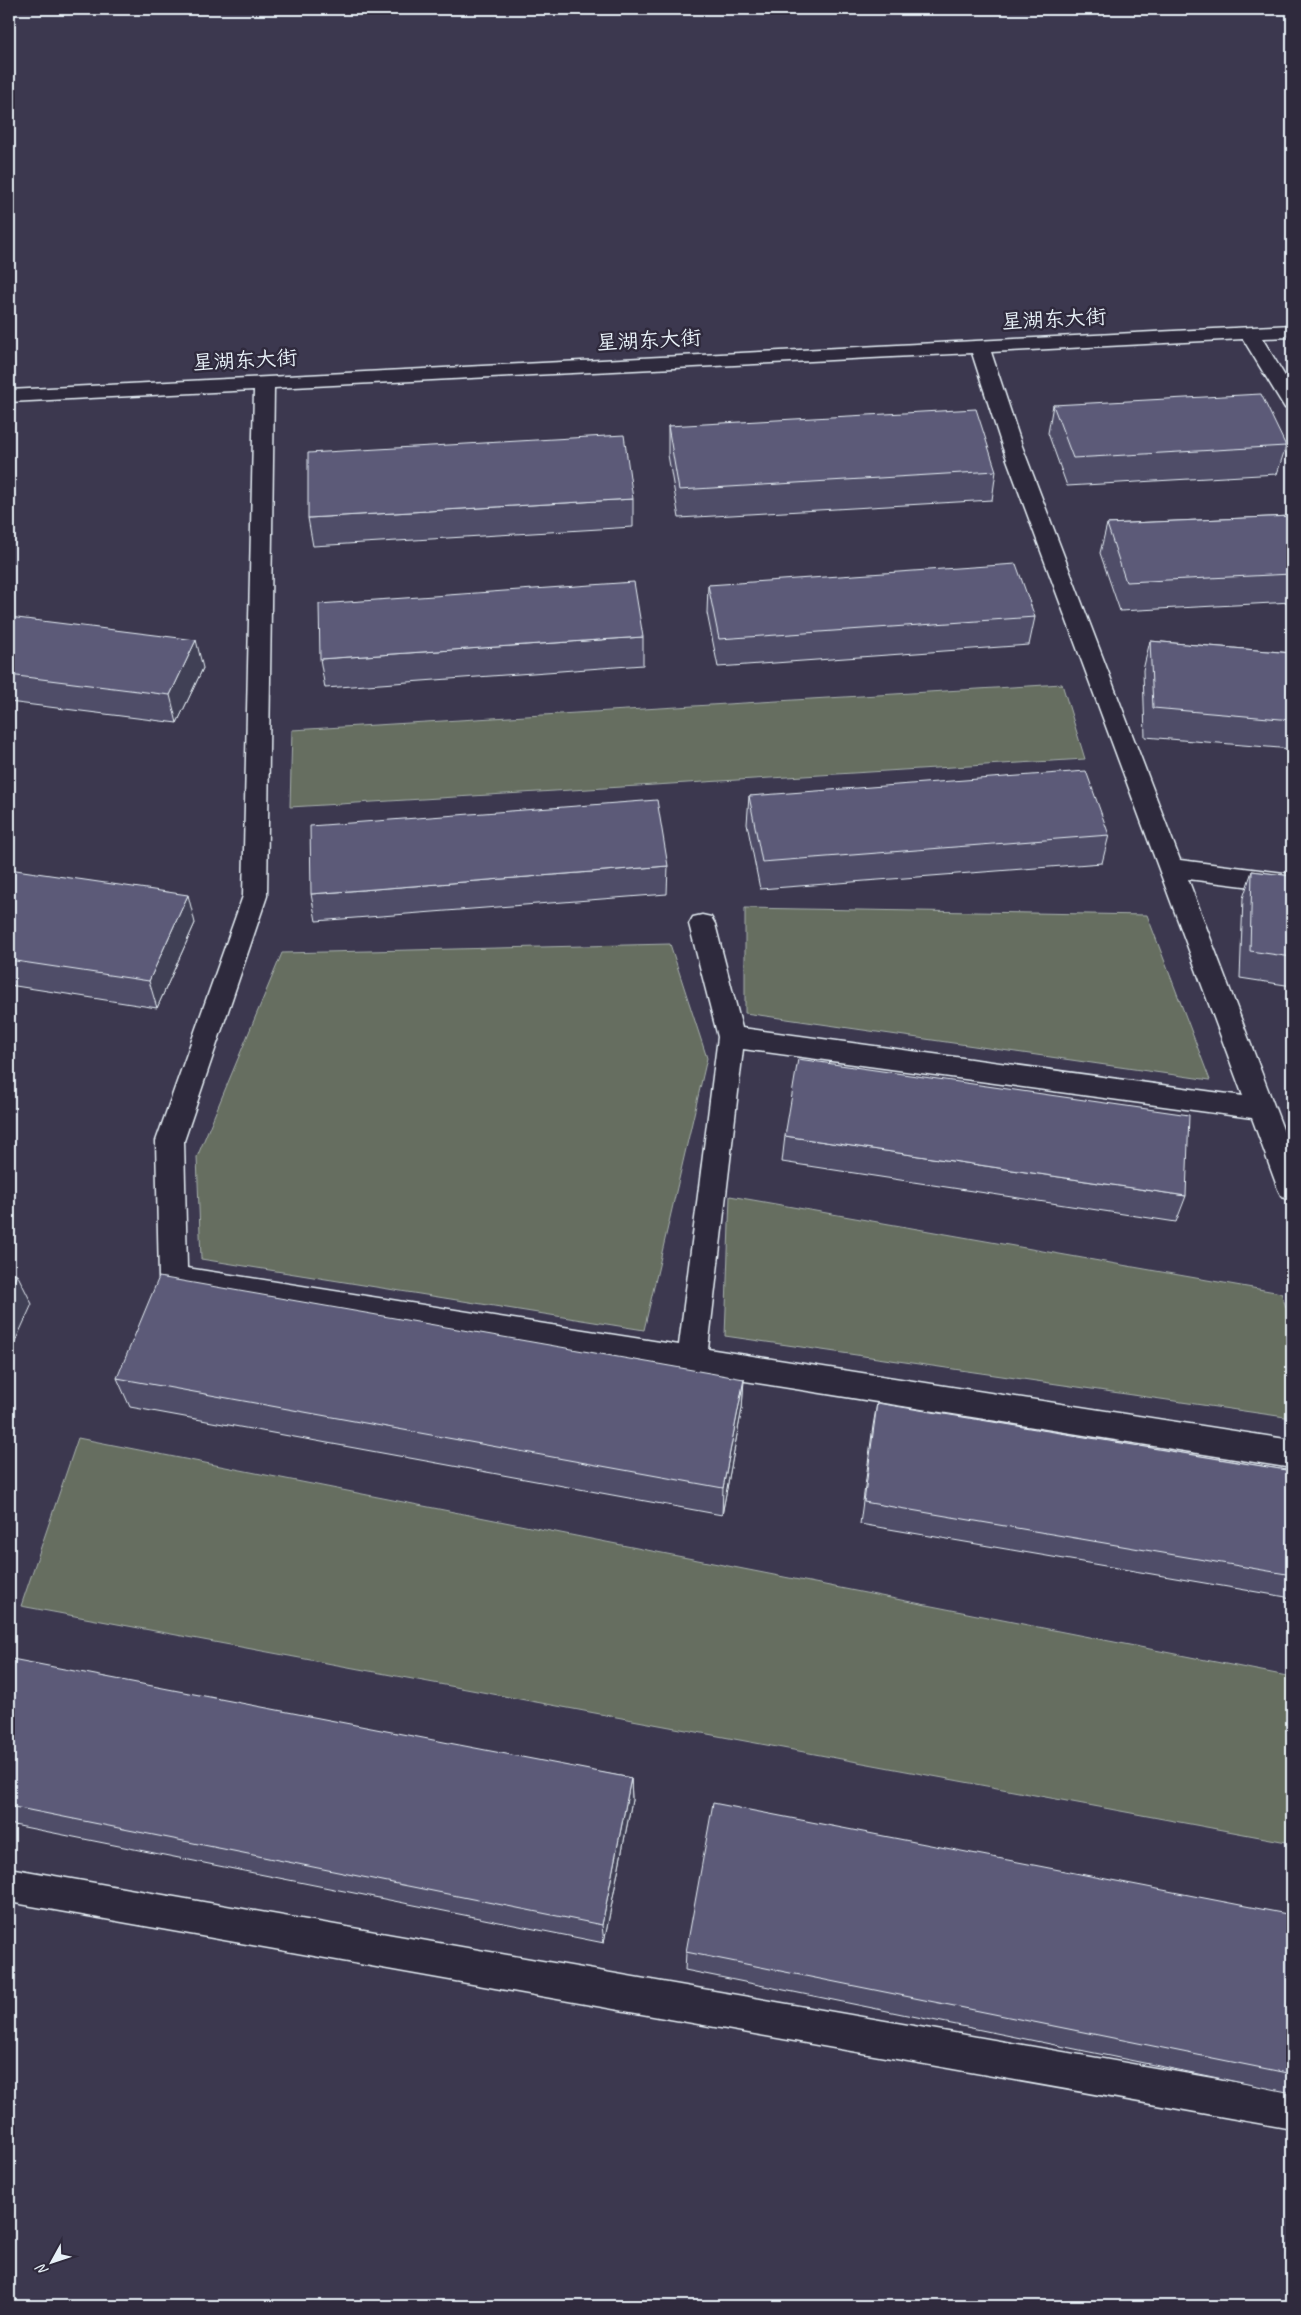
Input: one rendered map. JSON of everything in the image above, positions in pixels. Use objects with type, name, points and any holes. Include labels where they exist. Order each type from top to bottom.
[{"type":"street","name":"星湖东大街","points":[[9,396],[1292,331]]},
{"type":"street","points":[[1249,333],[1292,404]]},
{"type":"street","points":[[980,347],[1012,446],[1292,1189]]},
{"type":"street","points":[[264,383],[255,896],[170,1141],[173,1278],[1292,1454]]},
{"type":"street","points":[[1171,868],[1292,883]]},
{"type":"street","points":[[692,1360],[731,1038],[702,924]]},
{"type":"street","points":[[731,1038],[1262,1109]]},
{"type":"street","points":[[9,1885],[1292,2111]]},
{"type":"green space","points":[[1062,684],[1085,759],[290,807],[292,730]]},
{"type":"green space","points":[[745,908],[1147,915],[1210,1080],[745,1013]]},
{"type":"green space","points":[[670,944],[707,1058],[644,1330],[201,1259],[197,1157],[282,953]]},
{"type":"green space","points":[[730,1196],[1281,1293],[1292,1324],[1292,1418],[725,1336]]},
{"type":"green space","points":[[78,1438],[1292,1677],[1292,1843],[21,1606]]},
{"type":"building","points":[[1261,394],[1286,446],[1073,458],[1053,405]]},
{"type":"building","points":[[976,409],[996,471],[679,490],[668,426]]},
{"type":"building","points":[[624,435],[633,499],[308,518],[308,453]]},
{"type":"building","points":[[1292,516],[1292,574],[1126,582],[1107,524]]},
{"type":"building","points":[[1016,564],[1035,617],[719,639],[708,585]]},
{"type":"building","points":[[634,582],[643,637],[320,659],[319,604]]},
{"type":"building","points":[[9,617],[196,640],[170,695],[9,675]]},
{"type":"building","points":[[1150,641],[1292,653],[1292,720],[1153,708]]},
{"type":"building","points":[[1086,771],[1109,835],[762,862],[749,796]]},
{"type":"building","points":[[657,800],[668,866],[311,894],[310,826]]},
{"type":"building","points":[[9,869],[188,895],[149,981],[9,960]]},
{"type":"building","points":[[1252,871],[1292,876],[1292,957],[1250,951]]},
{"type":"building","points":[[798,1059],[1189,1115],[1186,1196],[785,1136]]},
{"type":"building","points":[[9,1272],[17,1274],[9,1292]]},
{"type":"building","points":[[159,1277],[744,1379],[723,1488],[117,1378]]},
{"type":"building","points":[[877,1403],[1292,1471],[1292,1575],[864,1502]]},
{"type":"building","points":[[12,1659],[631,1778],[602,1925],[9,1806],[9,1667]]},
{"type":"building","points":[[713,1803],[1292,1915],[1292,2074],[686,1952]]}]
